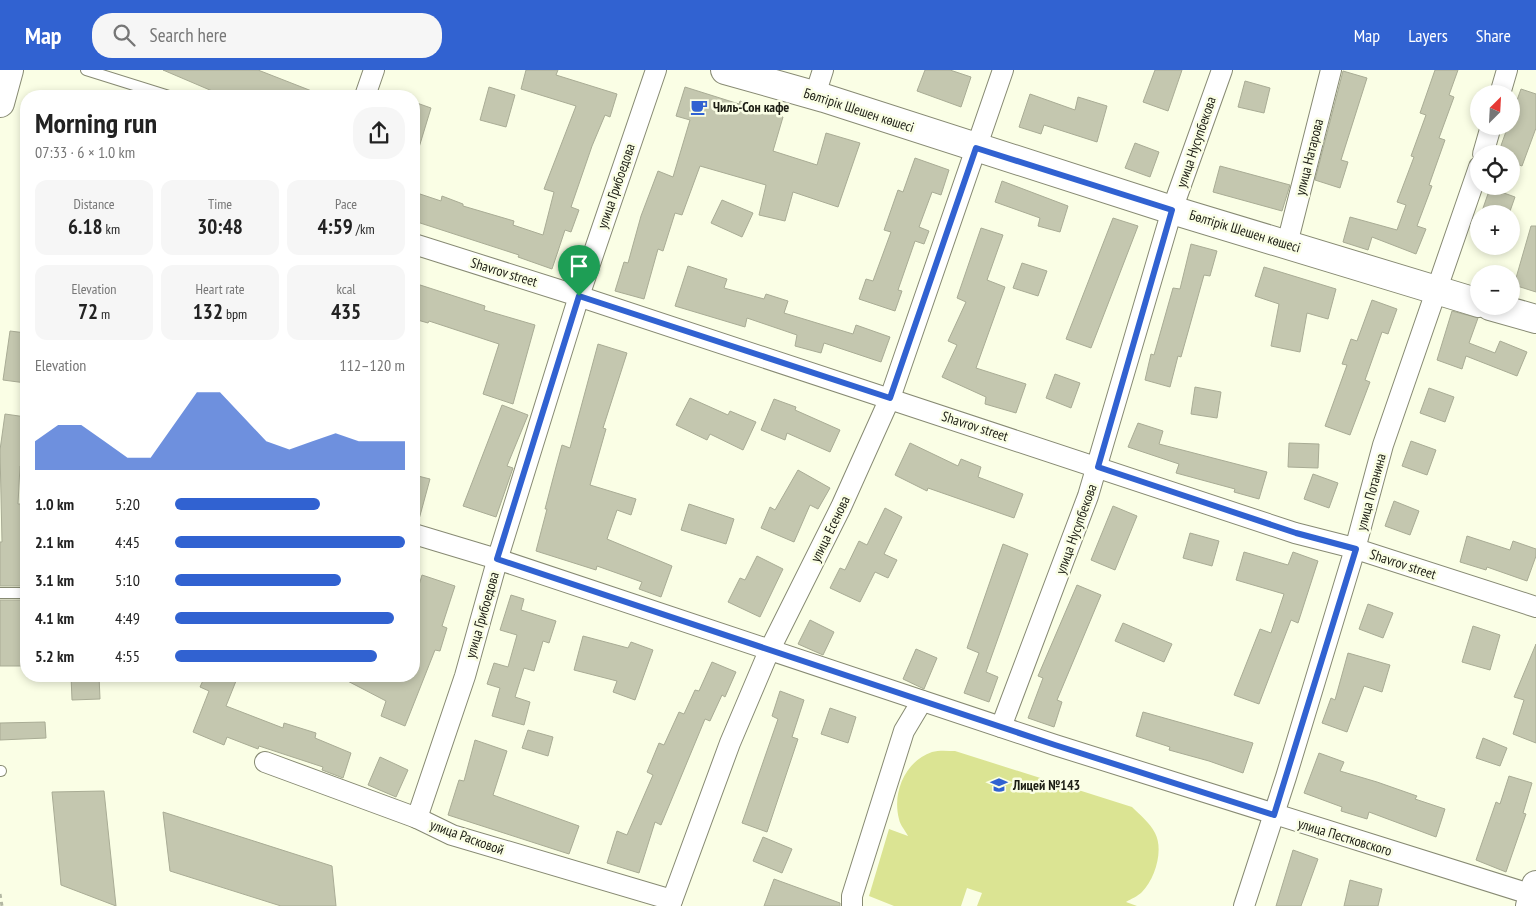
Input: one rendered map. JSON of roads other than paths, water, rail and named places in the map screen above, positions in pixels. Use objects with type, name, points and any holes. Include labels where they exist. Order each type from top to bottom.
[{"type":"street","points":[[0,103],[9,70]]},
{"type":"street","points":[[367,90],[374,70]]},
{"type":"street","name":"улица Грибоедова","points":[[417,818],[465,676],[497,559],[579,296],[656,70]]},
{"type":"street","name":"Бөлтірік Шешен көшесі","points":[[725,70],[819,83],[976,148],[1470,300]]},
{"type":"street","name":"улица Есенова","points":[[671,903],[730,743],[770,651],[841,507],[890,398],[1003,70]]},
{"type":"street","name":"улица Нусупбекова","points":[[1001,727],[1049,603],[1098,467],[1172,210],[1222,70]]},
{"type":"street","name":"улица Натарова","points":[[1287,244],[1332,70]]},
{"type":"street","points":[[1503,85],[1507,70]]},
{"type":"street","name":"улица Потанина","points":[[1244,906],[1356,549],[1383,445],[1470,192]]},
{"type":"street","name":"Shavrov street","points":[[420,246],[579,296],[1296,533],[1356,549],[1536,606]]},
{"type":"street","points":[[1520,314],[1536,319]]},
{"type":"street","name":"улица Пестковского","points":[[420,536],[497,559],[1001,727],[1534,896]]},
{"type":"street","points":[[852,906],[852,896],[904,731],[922,701]]},
{"type":"street","name":"улица Расковой","points":[[265,762],[417,818],[452,835],[671,903]]},
{"type":"lane","points":[[86,70],[150,90]]},
{"type":"lane","points":[[0,593],[20,592]]},
{"type":"place","name":"Чиль-Сон кафе","points":[[699,107]]},
{"type":"place","name":"Лицей №143","points":[[999,785]]}]
